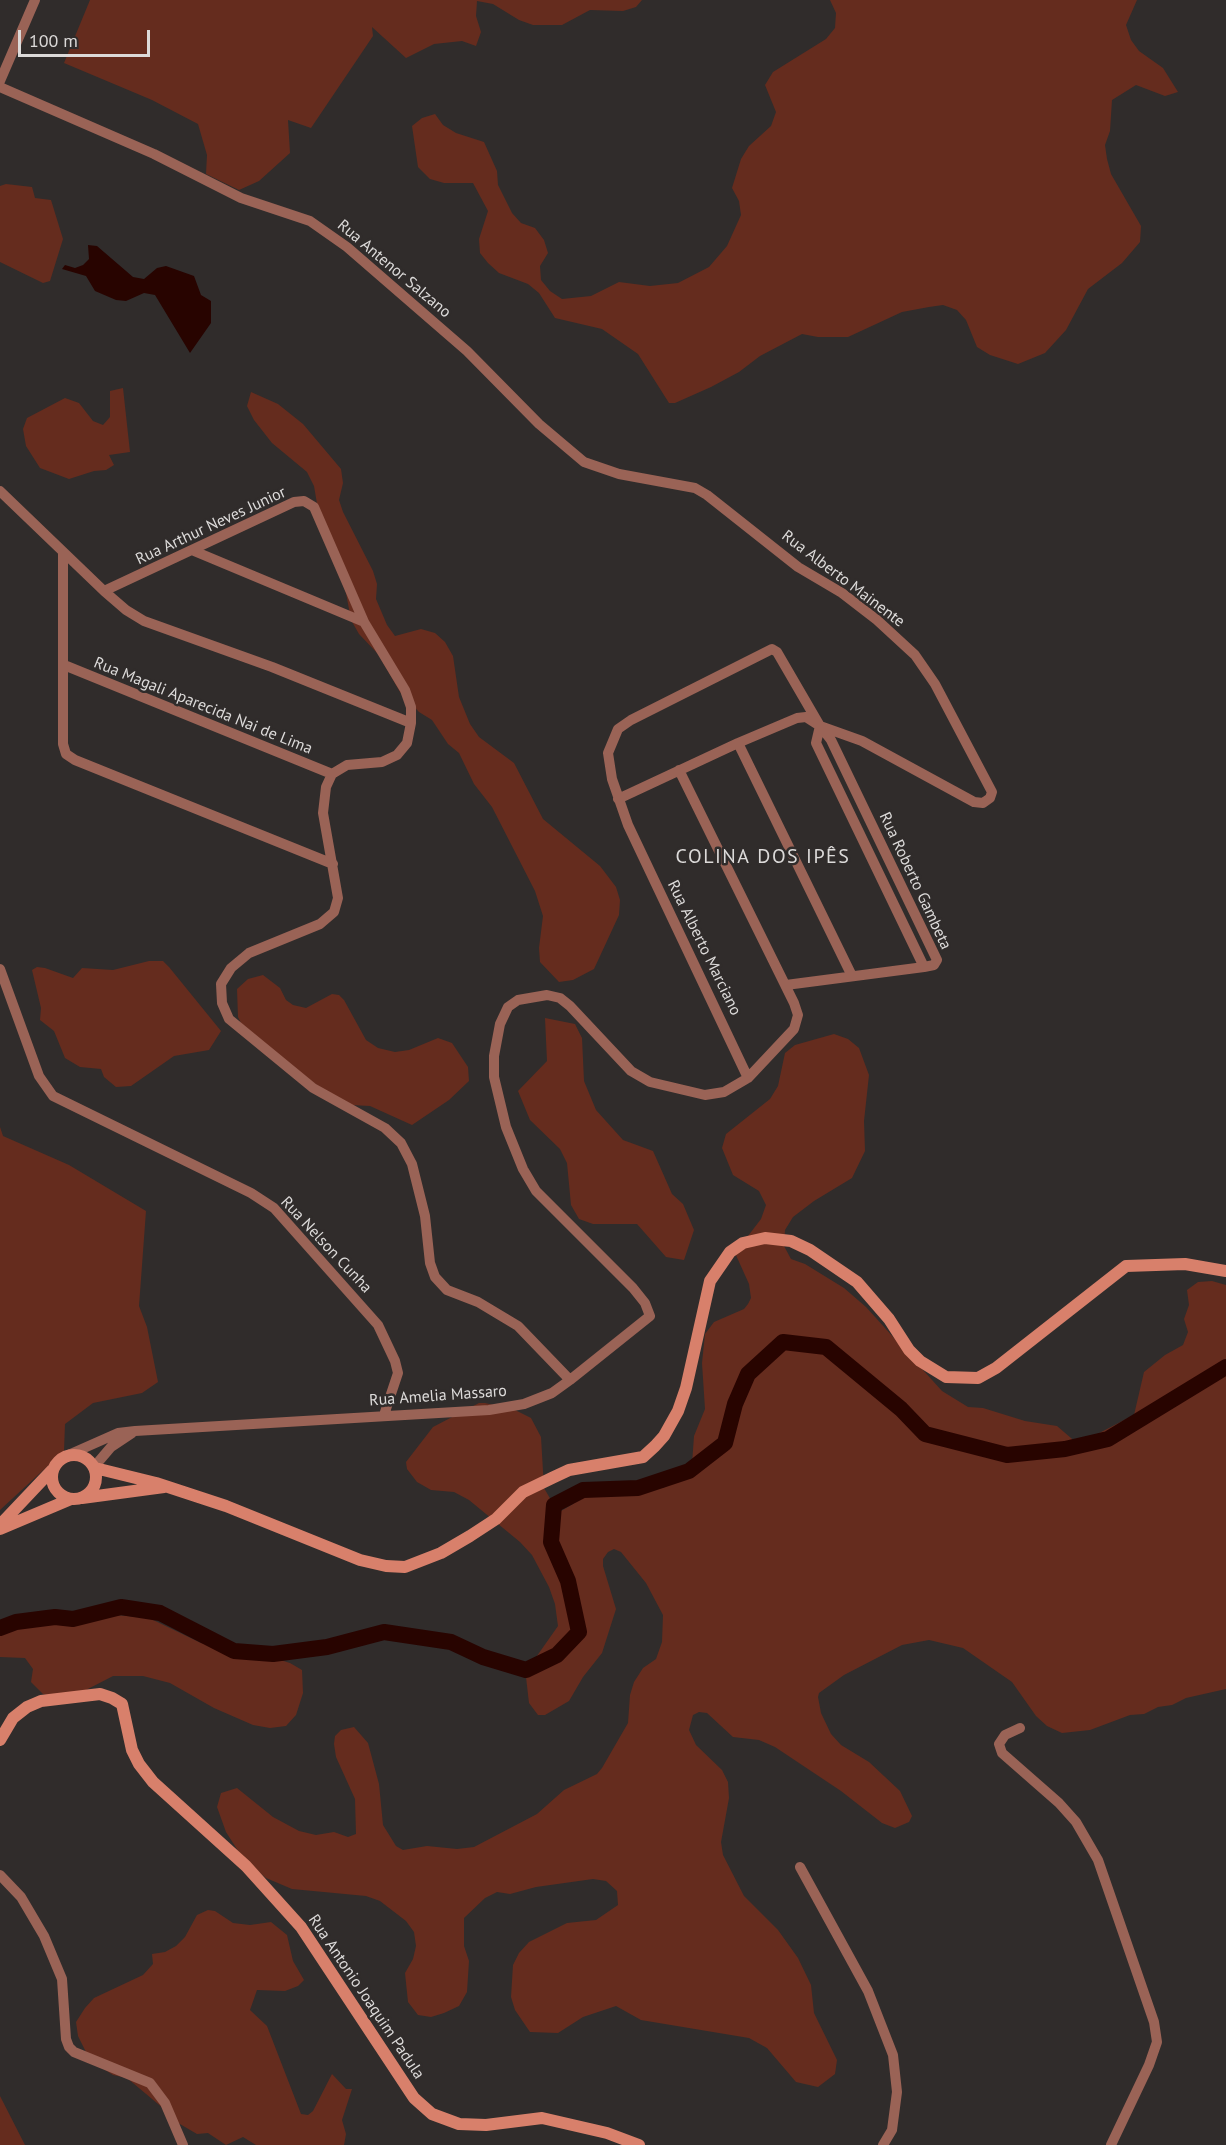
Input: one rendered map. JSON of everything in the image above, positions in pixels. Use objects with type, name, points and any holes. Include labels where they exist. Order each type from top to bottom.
[{"type":"street","points":[[0,81],[36,0]]},
{"type":"street","name":"Rua Antenor Salzano","points":[[0,87],[154,154],[241,198],[310,221],[347,247],[467,351],[539,424],[584,462],[619,474],[689,486],[707,495]]},
{"type":"street","points":[[0,491],[63,554],[126,610],[144,621],[272,667],[411,723]]},
{"type":"street","name":"Rua Alberto Mainente","points":[[707,495],[798,567],[842,593],[878,620],[915,655],[935,684],[987,782],[992,792],[990,798],[983,803],[974,802],[862,741],[819,726]]},
{"type":"street","name":"Rua Arthur Neves Junior","points":[[104,591],[194,551],[294,502],[304,501],[314,507],[364,622],[405,690],[411,707],[407,743],[397,755],[382,762],[347,765],[332,774]]},
{"type":"street","points":[[194,551],[364,622]]},
{"type":"street","points":[[63,554],[63,744],[66,754],[75,760],[333,864]]},
{"type":"street","name":"Rua Alberto Marciano","points":[[748,1078],[618,799],[608,753],[618,729],[769,649],[777,652],[819,726]]},
{"type":"street","name":"Rua Magali Aparecida Nai de Lima","points":[[64,665],[332,774]]},
{"type":"street","points":[[618,799],[738,742],[797,718],[806,717],[819,726]]},
{"type":"street","name":"Rua Roberto Gambeta","points":[[819,726],[816,743],[924,967],[852,976]]},
{"type":"street","points":[[738,742],[852,976],[786,985]]},
{"type":"street","points":[[680,770],[786,985],[798,1015],[794,1029],[748,1078]]},
{"type":"street","points":[[332,774],[326,787],[323,813],[338,898],[334,912],[320,924],[249,953],[231,968],[221,984],[222,1003],[229,1019],[313,1088],[385,1128],[401,1143],[412,1164],[420,1195],[425,1216],[430,1263],[435,1277],[447,1290],[478,1302],[518,1326],[570,1380]]},
{"type":"street","name":"Rua Nelson Cunha","points":[[0,969],[39,1076],[44,1087],[53,1096],[251,1193],[274,1208],[378,1325],[396,1361],[398,1373],[384,1415]]},
{"type":"street","name":"Rua Amelia Massaro","points":[[66,1456],[118,1433],[489,1410],[524,1404],[552,1393],[650,1316],[645,1302],[633,1288],[536,1191],[523,1169],[506,1127],[494,1077],[494,1056],[500,1024],[508,1007],[518,1000],[529,997],[547,995],[560,998],[632,1071],[650,1082],[705,1095],[724,1092],[748,1078]]},
{"type":"street","points":[[0,1527],[52,1470],[57,1461],[66,1456],[81,1455],[95,1468],[226,1506],[360,1560],[386,1566],[405,1567],[441,1553],[470,1536],[496,1519],[523,1492],[554,1477],[570,1470],[643,1457],[656,1446],[678,1411],[686,1389],[711,1281],[730,1252],[743,1244],[765,1238],[791,1241],[810,1250],[857,1282],[920,1361],[946,1377],[978,1378],[996,1368],[1126,1266],[1160,1263],[1226,1271]]},
{"type":"street","points":[[0,1527],[92,1490],[96,1480],[95,1468],[111,1447],[135,1431]]},
{"type":"street","points":[[52,1470],[52,1481],[56,1491],[74,1499],[164,1487]]},
{"type":"street","name":"Rua Antonio Joaquim Padula","points":[[0,1740],[13,1718],[27,1707],[41,1701],[100,1694],[122,1704],[132,1750],[139,1764],[153,1782],[246,1866],[301,1927],[414,2098],[432,2114],[459,2124],[486,2124],[543,2118],[607,2133],[639,2145]]},
{"type":"street","points":[[1020,1728],[1005,1735],[999,1744],[1002,1753],[1059,1803],[1076,1822],[1098,1860],[1154,2022],[1157,2042],[1149,2065],[1111,2145]]},
{"type":"street","points":[[800,1867],[868,1991],[893,2055],[897,2092],[891,2130],[883,2145]]},
{"type":"street","points":[[0,1875],[21,1897],[44,1936],[63,1979],[66,2039],[69,2047],[74,2052],[150,2083],[165,2103],[183,2145]]},
{"type":"shaded area","points":[[90,0],[642,0],[636,7],[623,11],[590,10],[562,25],[533,25],[519,20],[493,4],[477,1],[476,16],[481,32],[476,46],[462,41],[434,44],[406,58],[372,27],[373,36],[311,128],[288,120],[290,153],[259,181],[239,190],[206,174],[207,155],[198,124],[152,100],[64,63]]},
{"type":"shaded area","points":[[830,0],[1137,0],[1126,25],[1131,40],[1139,51],[1163,68],[1178,92],[1165,96],[1136,85],[1112,100],[1110,131],[1105,145],[1107,159],[1111,174],[1141,226],[1140,242],[1122,263],[1088,289],[1066,330],[1045,353],[1018,364],[990,355],[977,347],[966,320],[957,310],[943,305],[902,312],[848,337],[818,337],[802,334],[760,356],[739,372],[711,387],[675,403],[669,403],[638,354],[602,329],[555,318],[539,293],[528,284],[499,273],[488,263],[480,253],[479,239],[488,211],[473,183],[444,183],[430,179],[418,167],[412,126],[422,118],[435,114],[443,125],[456,133],[484,142],[497,171],[498,185],[512,213],[521,223],[535,228],[544,240],[548,253],[540,266],[541,280],[550,291],[562,299],[591,296],[619,282],[650,286],[678,283],[709,267],[727,246],[741,215],[739,201],[732,188],[741,159],[749,146],[771,126],[776,112],[765,85],[773,72],[826,39],[835,28],[836,13]]},
{"type":"shaded area","points":[[6,184],[32,187],[35,198],[51,200],[63,239],[50,281],[43,283],[0,262],[0,186]]},
{"type":"shaded area","points":[[88,245],[97,246],[133,277],[144,279],[157,268],[166,266],[194,276],[201,295],[211,301],[211,323],[190,353],[155,295],[144,293],[126,301],[116,300],[95,291],[86,276],[62,269],[65,265],[75,268],[83,265],[89,259]]},
{"type":"shaded area","points":[[123,388],[130,452],[109,455],[114,465],[106,470],[94,471],[69,479],[40,468],[26,446],[23,429],[27,418],[65,398],[79,403],[93,421],[103,425],[110,417],[110,391]]},
{"type":"shaded area","points":[[251,392],[278,404],[303,424],[341,469],[343,483],[339,500],[373,571],[377,584],[376,599],[387,625],[395,636],[421,629],[435,633],[445,642],[453,656],[459,697],[470,724],[479,737],[514,763],[543,819],[600,866],[616,887],[620,900],[619,915],[594,969],[573,980],[559,982],[540,962],[539,948],[543,916],[535,891],[492,807],[474,784],[459,753],[448,744],[432,720],[419,712],[400,692],[378,654],[359,634],[351,620],[346,593],[321,527],[314,486],[307,472],[272,443],[254,420],[247,406]]},
{"type":"shaded area","points":[[149,961],[163,961],[221,1031],[209,1050],[174,1056],[131,1086],[116,1087],[104,1077],[101,1069],[80,1067],[65,1058],[54,1031],[40,1020],[41,1008],[32,970],[37,967],[45,968],[73,978],[82,968],[113,970]]},
{"type":"shaded area","points":[[263,975],[280,988],[286,1000],[293,1005],[306,1008],[332,994],[339,995],[366,1040],[378,1048],[395,1052],[409,1050],[438,1038],[452,1043],[468,1067],[469,1081],[449,1100],[412,1125],[370,1106],[351,1105],[328,1093],[247,1035],[238,1017],[237,989],[248,979]]},
{"type":"shaded area","points":[[545,1018],[575,1024],[582,1038],[584,1081],[596,1110],[623,1140],[653,1151],[672,1194],[683,1204],[694,1230],[684,1260],[666,1257],[637,1224],[593,1224],[579,1219],[571,1205],[567,1163],[560,1149],[530,1120],[518,1091],[547,1061]]},
{"type":"shaded area","points":[[834,1034],[848,1039],[859,1048],[869,1075],[864,1121],[865,1151],[852,1178],[793,1217],[785,1230],[784,1246],[791,1259],[805,1264],[844,1288],[866,1307],[942,1391],[968,1407],[983,1408],[1025,1421],[1057,1426],[1078,1444],[1134,1415],[1144,1372],[1165,1355],[1183,1345],[1188,1332],[1184,1319],[1189,1305],[1187,1290],[1198,1282],[1212,1281],[1226,1285],[1226,1689],[1186,1698],[1172,1705],[1158,1707],[1144,1714],[1130,1715],[1090,1730],[1062,1733],[1047,1726],[1036,1716],[1012,1682],[963,1648],[929,1640],[902,1645],[844,1675],[819,1693],[818,1697],[821,1713],[831,1734],[841,1745],[869,1762],[900,1791],[912,1816],[909,1822],[895,1828],[882,1823],[841,1791],[775,1747],[759,1740],[733,1737],[707,1713],[699,1712],[693,1715],[689,1730],[696,1745],[722,1770],[728,1782],[729,1798],[721,1842],[723,1855],[744,1896],[778,1930],[798,1958],[811,1985],[814,2013],[837,2060],[835,2074],[818,2087],[796,2082],[767,2048],[749,2038],[641,2020],[616,2006],[583,2017],[558,2033],[530,2032],[515,2010],[511,1997],[513,1965],[519,1953],[529,1942],[567,1923],[596,1920],[618,1905],[617,1891],[606,1881],[593,1879],[536,1887],[510,1894],[497,1892],[485,1898],[464,1918],[464,1946],[469,1961],[467,1992],[459,2006],[431,2017],[418,2015],[408,2002],[405,1973],[413,1959],[416,1946],[414,1932],[406,1921],[380,1901],[366,1896],[292,1889],[266,1878],[242,1857],[226,1832],[217,1807],[221,1793],[237,1788],[273,1817],[299,1831],[316,1835],[334,1832],[348,1837],[356,1834],[355,1799],[336,1757],[334,1744],[335,1736],[341,1730],[354,1727],[368,1743],[379,1784],[383,1825],[396,1846],[403,1850],[427,1846],[457,1849],[474,1847],[537,1814],[564,1790],[597,1774],[602,1768],[628,1723],[630,1695],[634,1682],[643,1668],[656,1659],[662,1642],[663,1615],[646,1583],[621,1552],[614,1549],[608,1552],[603,1559],[603,1566],[616,1609],[602,1653],[583,1677],[569,1701],[545,1715],[538,1715],[529,1703],[526,1677],[532,1663],[558,1626],[555,1604],[549,1587],[532,1555],[520,1542],[469,1500],[454,1492],[431,1490],[417,1482],[407,1469],[406,1462],[433,1427],[479,1403],[485,1403],[515,1410],[531,1418],[541,1437],[544,1488],[555,1507],[561,1511],[573,1504],[583,1492],[604,1482],[631,1482],[663,1488],[682,1477],[692,1464],[694,1436],[705,1409],[702,1363],[705,1334],[714,1322],[744,1309],[751,1298],[749,1284],[735,1253],[761,1219],[766,1205],[759,1191],[733,1175],[722,1148],[726,1134],[770,1099],[778,1086],[785,1053],[795,1045]]},
{"type":"shaded area","points":[[0,1127],[3,1136],[69,1165],[146,1211],[139,1306],[147,1327],[158,1382],[142,1393],[93,1403],[65,1424],[64,1451],[0,1510]]},
{"type":"shaded area","points":[[105,1614],[149,1618],[201,1643],[261,1654],[290,1663],[302,1670],[303,1693],[296,1715],[286,1726],[270,1728],[253,1725],[214,1708],[170,1683],[143,1676],[113,1676],[86,1690],[56,1696],[43,1694],[31,1682],[33,1669],[25,1658],[0,1657],[0,1626],[21,1627],[61,1618],[91,1618]]},
{"type":"shaded area","points":[[208,1910],[215,1911],[233,1923],[250,1925],[271,1922],[287,1935],[293,1961],[304,1980],[298,1986],[285,1991],[257,1990],[250,2010],[267,2026],[301,2114],[308,2115],[313,2111],[332,2074],[346,2089],[352,2089],[342,2120],[346,2134],[344,2145],[256,2145],[243,2137],[226,2145],[208,2133],[197,2134],[173,2120],[164,2109],[127,2078],[113,2075],[90,2060],[78,2036],[76,2022],[85,2008],[94,1998],[143,1975],[153,1964],[152,1954],[165,1952],[176,1946],[185,1937],[197,1915]]},
{"type":"shaded area","points":[[0,2096],[25,2145],[0,2145]]},
{"type":"waterway","points":[[0,1628],[16,1622],[55,1617],[73,1619],[121,1607],[160,1613],[234,1651],[273,1654],[327,1647],[384,1632],[451,1642],[483,1657],[526,1670],[557,1655],[579,1632],[568,1581],[551,1542],[554,1505],[583,1490],[638,1488],[689,1471],[725,1443],[735,1404],[748,1374],[783,1342],[826,1347],[901,1409],[925,1434],[1007,1455],[1065,1449],[1108,1439],[1226,1367]]},
{"type":"district","name":"COLINA DOS IPÊS","points":[[763,857]]}]
